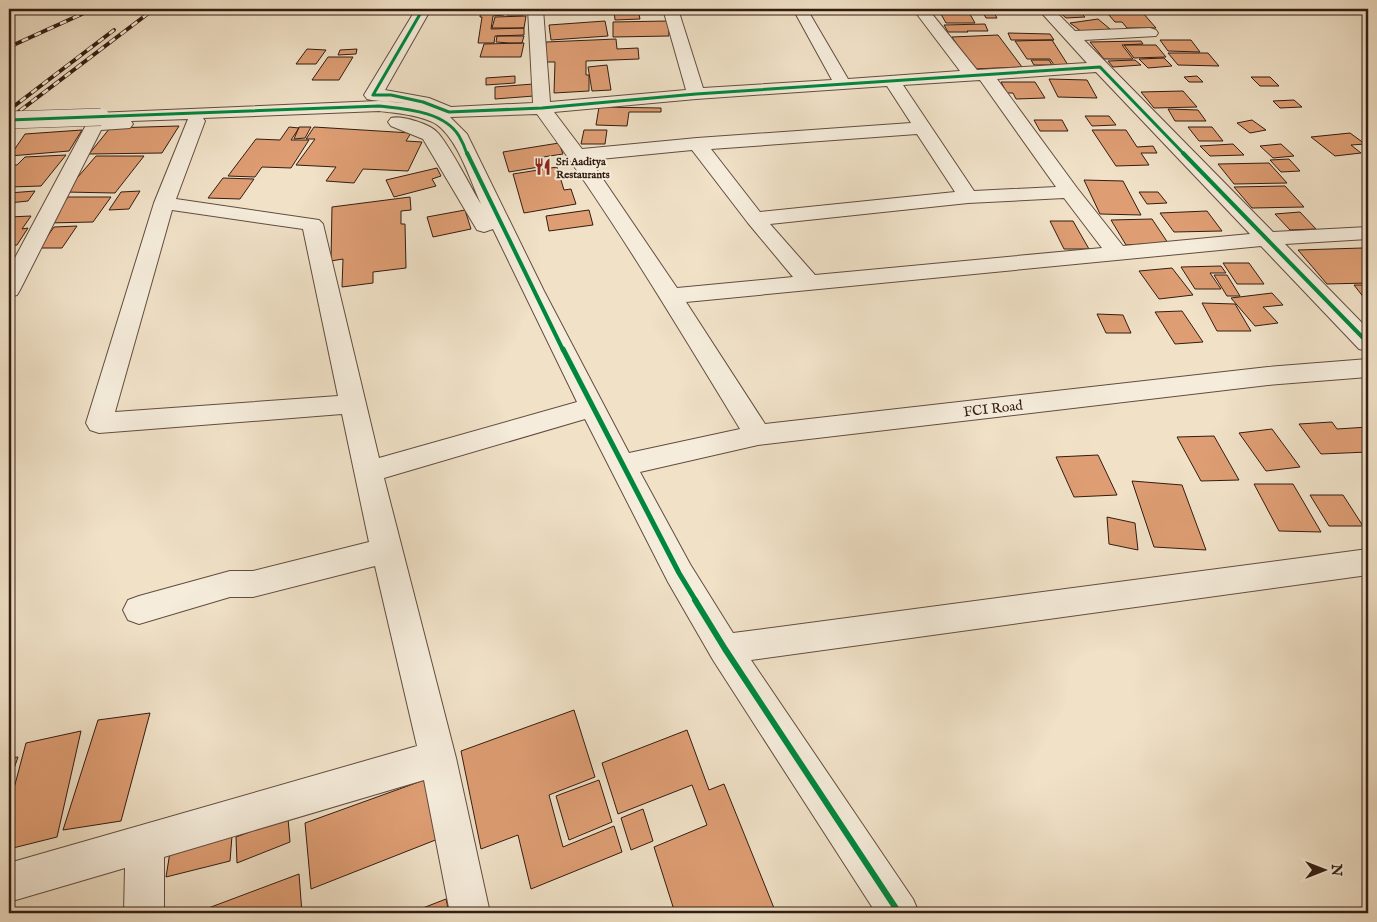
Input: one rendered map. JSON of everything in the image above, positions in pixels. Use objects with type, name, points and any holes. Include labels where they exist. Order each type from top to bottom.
[{"type":"street","points":[[373,95],[423,9]]},
{"type":"street","points":[[535,9],[542,108],[672,296],[758,435]]},
{"type":"street","points":[[670,9],[696,94]]},
{"type":"street","points":[[800,9],[843,84]]},
{"type":"street","points":[[920,9],[979,75],[1118,254]]},
{"type":"street","points":[[1045,9],[1368,343]]},
{"type":"street","points":[[1071,36],[1150,32]]},
{"type":"street","points":[[9,290],[16,264],[95,125],[105,102],[391,95],[423,102],[449,112],[542,108],[696,94],[1100,67]]},
{"type":"street","points":[[892,81],[968,197]]},
{"type":"street","points":[[9,120],[379,106],[407,109],[441,119],[458,134],[533,291],[679,573],[725,649],[899,913]]},
{"type":"street","points":[[95,125],[347,118],[384,120],[408,124],[430,135],[484,226],[549,354],[578,379]]},
{"type":"street","points":[[196,121],[164,203],[99,424],[354,404]]},
{"type":"street","points":[[577,156],[697,144],[922,128]]},
{"type":"street","points":[[697,144],[755,219],[810,283]]},
{"type":"street","points":[[755,219],[968,197],[1070,192]]},
{"type":"street","points":[[164,203],[312,224],[386,550],[438,758],[470,913]]},
{"type":"street","points":[[672,296],[1266,239],[1368,232]]},
{"type":"street","name":"FCI Road","points":[[622,466],[758,435],[1268,376],[1368,368]]},
{"type":"street","points":[[368,472],[592,407]]},
{"type":"street","points":[[140,610],[230,584],[252,584],[386,550]]},
{"type":"street","points":[[725,649],[1368,562]]},
{"type":"street","points":[[9,883],[438,758]]},
{"type":"street","points":[[144,913],[145,844]]},
{"type":"building","points":[[481,9],[505,9],[504,15],[493,16],[491,29],[524,28],[524,35],[495,36],[494,43],[478,43],[482,17],[480,17]]},
{"type":"building","points":[[507,9],[524,9],[523,15],[507,15]]},
{"type":"building","points":[[938,9],[967,9],[975,23],[946,23]]},
{"type":"building","points":[[981,9],[995,9],[997,11],[993,11],[997,18],[986,18]]},
{"type":"building","points":[[1077,9],[1085,17],[1066,18],[1057,10]]},
{"type":"building","points":[[1099,9],[1116,9],[1120,13],[1103,14]]},
{"type":"building","points":[[1138,9],[1154,9],[1157,12],[1140,12]]},
{"type":"building","points":[[614,10],[638,10],[640,19],[615,20]]},
{"type":"building","points":[[1143,13],[1156,28],[1127,28],[1122,22],[1115,22],[1108,14]]},
{"type":"building","points":[[526,16],[524,28],[492,28],[495,17]]},
{"type":"building","points":[[1098,19],[1110,29],[1082,32],[1070,23]]},
{"type":"building","points":[[605,21],[608,36],[551,40],[549,25]]},
{"type":"building","points":[[668,21],[669,36],[613,37],[613,22]]},
{"type":"building","points":[[985,24],[988,31],[948,32],[944,25]]},
{"type":"building","points":[[1008,33],[1050,34],[1054,40],[1011,40]]},
{"type":"building","points":[[998,35],[1022,67],[973,69],[952,37]]},
{"type":"building","points":[[497,36],[524,36],[522,43],[510,43],[496,42]]},
{"type":"building","points":[[616,39],[617,49],[638,48],[639,59],[586,61],[586,75],[589,75],[589,91],[554,93],[555,62],[544,62],[546,42]]},
{"type":"building","points":[[1052,40],[1068,65],[1054,65],[1050,59],[1027,59],[1015,41]]},
{"type":"building","points":[[1160,40],[1191,40],[1200,52],[1168,51]]},
{"type":"building","points":[[1141,41],[1143,44],[1122,45],[1133,59],[1104,59],[1090,42]]},
{"type":"building","points":[[524,43],[521,57],[480,57],[484,44]]},
{"type":"building","points":[[1124,45],[1156,45],[1166,57],[1134,58]]},
{"type":"building","points":[[307,49],[326,50],[316,64],[296,64]]},
{"type":"building","points":[[357,49],[356,54],[338,55],[340,50]]},
{"type":"building","points":[[1168,53],[1208,53],[1219,66],[1178,65]]},
{"type":"building","points":[[328,57],[353,57],[339,80],[312,80]]},
{"type":"building","points":[[1164,58],[1172,66],[1148,68],[1139,59]]},
{"type":"building","points":[[1031,60],[1049,60],[1052,65],[1034,65]]},
{"type":"building","points":[[1135,60],[1141,65],[1113,67],[1108,61]]},
{"type":"building","points":[[607,65],[611,90],[592,91],[588,67]]},
{"type":"building","points":[[515,76],[515,83],[486,85],[486,78]]},
{"type":"building","points":[[1197,76],[1203,82],[1189,82],[1184,77]]},
{"type":"building","points":[[1251,77],[1270,77],[1279,86],[1260,86]]},
{"type":"building","points":[[1049,79],[1087,80],[1097,98],[1058,97]]},
{"type":"building","points":[[1001,82],[1035,82],[1045,98],[1016,99],[1013,93],[1007,93]]},
{"type":"building","points":[[533,84],[534,96],[495,99],[495,87]]},
{"type":"building","points":[[1183,91],[1197,107],[1154,108],[1141,92]]},
{"type":"building","points":[[1294,100],[1302,107],[1280,108],[1273,101]]},
{"type":"building","points":[[599,107],[661,108],[661,112],[629,112],[627,126],[596,125]]},
{"type":"building","points":[[1168,109],[1198,110],[1206,121],[1175,121]]},
{"type":"building","points":[[1085,116],[1109,116],[1116,125],[1092,126]]},
{"type":"building","points":[[1034,120],[1062,120],[1068,131],[1040,131]]},
{"type":"building","points":[[1252,120],[1266,130],[1250,133],[1237,123]]},
{"type":"building","points":[[179,126],[162,153],[89,154],[110,128]]},
{"type":"building","points":[[289,127],[299,128],[291,140],[309,140],[291,168],[262,167],[255,177],[228,176],[256,139],[280,140]]},
{"type":"building","points":[[299,127],[311,127],[305,138],[294,139]]},
{"type":"building","points":[[314,127],[411,133],[406,141],[422,142],[408,171],[363,169],[354,183],[326,181],[336,167],[296,165],[315,139],[306,139]]},
{"type":"building","points":[[1188,127],[1212,127],[1223,141],[1199,141]]},
{"type":"building","points":[[82,130],[69,151],[10,156],[25,134]]},
{"type":"building","points":[[584,130],[607,130],[605,144],[581,144]]},
{"type":"building","points":[[1092,130],[1126,130],[1137,147],[1153,146],[1157,153],[1141,153],[1149,165],[1116,166]]},
{"type":"building","points":[[1350,133],[1365,144],[1351,145],[1361,153],[1335,156],[1311,137]]},
{"type":"building","points":[[559,143],[563,154],[536,158],[539,167],[509,172],[503,152]]},
{"type":"building","points":[[1233,144],[1244,155],[1210,156],[1200,146]]},
{"type":"building","points":[[1281,144],[1294,156],[1273,158],[1260,146]]},
{"type":"building","points":[[66,155],[41,186],[9,187],[9,165],[17,165],[25,157]]},
{"type":"building","points":[[96,156],[144,156],[115,193],[65,192]]},
{"type":"building","points":[[1289,159],[1300,171],[1281,172],[1270,160]]},
{"type":"building","points":[[1269,163],[1287,183],[1234,184],[1218,164]]},
{"type":"building","points":[[557,167],[564,190],[571,189],[576,204],[524,213],[513,174]]},
{"type":"building","points":[[437,168],[441,176],[432,179],[436,186],[394,197],[386,180]]},
{"type":"building","points":[[223,178],[254,179],[240,199],[208,198]]},
{"type":"building","points":[[1084,180],[1123,181],[1141,215],[1100,214]]},
{"type":"building","points":[[1285,186],[1304,207],[1252,208],[1234,187]]},
{"type":"building","points":[[35,191],[28,201],[9,203],[9,193]]},
{"type":"building","points":[[140,191],[129,209],[109,210],[121,192]]},
{"type":"building","points":[[1139,192],[1158,192],[1167,203],[1147,204]]},
{"type":"building","points":[[68,197],[111,197],[93,222],[47,223]]},
{"type":"building","points":[[410,197],[411,210],[401,211],[401,224],[405,224],[406,268],[373,272],[373,283],[342,287],[343,259],[331,261],[332,207]]},
{"type":"building","points":[[465,210],[471,229],[433,237],[427,217]]},
{"type":"building","points":[[589,210],[593,225],[549,231],[546,216]]},
{"type":"building","points":[[1207,211],[1222,231],[1174,232],[1160,213]]},
{"type":"building","points":[[1300,212],[1316,229],[1290,230],[1275,214]]},
{"type":"building","points":[[31,216],[22,229],[28,228],[17,245],[9,246],[9,217]]},
{"type":"building","points":[[1152,219],[1168,243],[1126,245],[1111,220]]},
{"type":"building","points":[[1050,221],[1073,221],[1089,249],[1064,249]]},
{"type":"building","points":[[77,226],[62,248],[39,248],[54,227]]},
{"type":"building","points":[[1362,248],[1368,255],[1368,283],[1327,284],[1298,250]]},
{"type":"building","points":[[1223,263],[1249,263],[1264,284],[1237,284]]},
{"type":"building","points":[[1221,266],[1226,273],[1210,273],[1221,289],[1195,289],[1181,267]]},
{"type":"building","points":[[1172,268],[1193,295],[1159,299],[1139,271]]},
{"type":"building","points":[[1214,275],[1227,275],[1240,296],[1227,296]]},
{"type":"building","points":[[1354,285],[1368,285],[1368,303]]},
{"type":"building","points":[[1272,293],[1283,305],[1263,307],[1278,323],[1255,326],[1231,298]]},
{"type":"building","points":[[1202,303],[1235,304],[1251,331],[1217,331]]},
{"type":"building","points":[[1182,311],[1203,342],[1175,344],[1155,312]]},
{"type":"building","points":[[1097,314],[1123,315],[1131,333],[1106,333]]},
{"type":"building","points":[[1332,422],[1337,429],[1368,427],[1368,452],[1321,454],[1299,424]]},
{"type":"building","points":[[1272,429],[1300,467],[1266,471],[1239,433]]},
{"type":"building","points":[[1214,436],[1239,480],[1201,481],[1177,437]]},
{"type":"building","points":[[1098,455],[1117,495],[1074,497],[1056,457]]},
{"type":"building","points":[[1132,481],[1182,485],[1206,550],[1154,547]]},
{"type":"building","points":[[1254,484],[1293,484],[1321,532],[1279,531]]},
{"type":"building","points":[[1310,495],[1343,495],[1363,526],[1329,526]]},
{"type":"building","points":[[1107,517],[1135,523],[1138,550],[1109,544]]},
{"type":"building","points":[[574,710],[595,777],[549,795],[563,847],[614,826],[622,852],[531,889],[518,835],[481,849],[461,751]]},
{"type":"building","points":[[150,713],[121,821],[63,830],[98,720]]},
{"type":"building","points":[[687,730],[709,790],[724,784],[776,913],[675,913],[654,847],[707,825],[692,785],[618,814],[602,763]]},
{"type":"building","points":[[81,731],[57,837],[9,849],[9,807],[26,743]]},
{"type":"building","points":[[18,757],[9,783],[9,758]]},
{"type":"building","points":[[427,779],[438,839],[311,889],[305,823]]},
{"type":"building","points":[[599,780],[612,822],[569,840],[556,796]]},
{"type":"building","points":[[643,809],[653,841],[631,850],[621,818]]},
{"type":"building","points":[[288,818],[290,842],[237,863],[236,837]]},
{"type":"building","points":[[232,836],[230,861],[166,877],[170,852]]},
{"type":"building","points":[[299,874],[302,913],[195,913]]},
{"type":"building","points":[[446,899],[449,913],[410,913]]},
{"type":"railway","points":[[9,47],[93,9]]},
{"type":"railway","points":[[9,119],[154,9]]},
{"type":"railway","points":[[9,110],[114,30]]},
{"type":"cycle path","points":[[423,9],[373,95],[391,95],[423,102],[449,112],[542,108],[696,94],[1100,67],[1368,343]]},
{"type":"cycle path","points":[[9,120],[379,106],[407,109],[441,119],[458,134],[533,291],[679,573],[725,649],[899,913]]},
{"type":"place","name":"Sri Aaditya Restaurants","points":[[542,167]]}]
